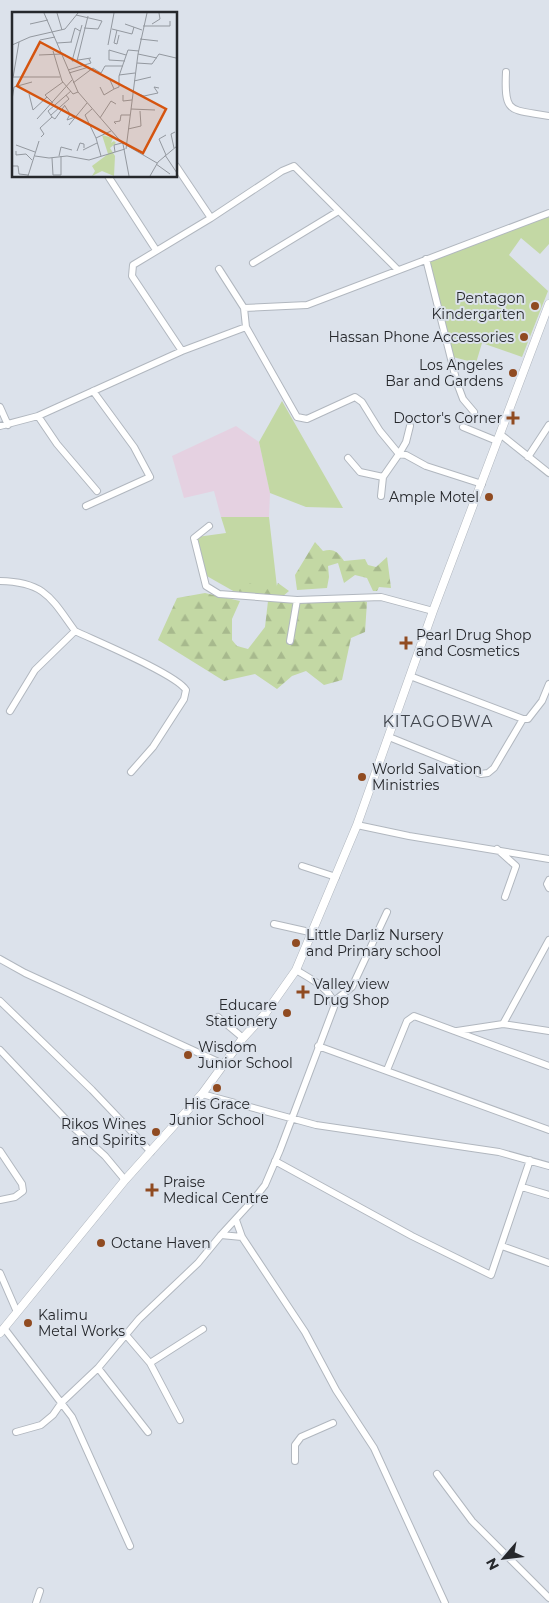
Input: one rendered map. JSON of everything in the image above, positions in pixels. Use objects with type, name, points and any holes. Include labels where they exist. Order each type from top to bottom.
[{"type":"street","points":[[506,72],[505,96],[509,105],[519,110],[549,116]]},
{"type":"street","points":[[182,352],[131,272],[133,265],[294,166],[337,212],[398,270]]},
{"type":"street","points":[[178,169],[211,218]]},
{"type":"street","points":[[109,178],[156,250]]},
{"type":"street","points":[[253,263],[337,212]]},
{"type":"street","points":[[244,308],[307,305],[549,213]]},
{"type":"street","points":[[426,259],[457,383],[463,399],[474,412]]},
{"type":"street","points":[[219,269],[244,308],[246,327],[297,416],[307,419],[355,397],[362,402],[380,431],[399,454],[406,455],[426,466],[482,484]]},
{"type":"street","points":[[130,1546],[72,1416],[2,1330],[125,1180],[202,1094],[243,1038],[265,1014],[296,970],[314,933],[357,825],[433,611],[549,304]]},
{"type":"street","points":[[0,426],[38,416],[182,352],[246,327]]},
{"type":"street","points":[[86,506],[150,477],[134,448],[93,391]]},
{"type":"street","points":[[0,407],[8,424]]},
{"type":"street","points":[[38,416],[57,444],[97,491]]},
{"type":"street","points":[[528,457],[549,425]]},
{"type":"street","points":[[381,496],[384,477],[406,442],[410,426]]},
{"type":"street","points":[[463,427],[498,437],[549,473]]},
{"type":"street","points":[[348,458],[360,472],[384,477]]},
{"type":"street","points":[[209,526],[194,538],[204,581],[210,590],[219,594],[262,599],[297,600],[381,597],[433,611]]},
{"type":"street","points":[[0,582],[32,586],[45,591],[75,631],[142,662],[181,684],[186,690],[184,699],[153,747],[131,772]]},
{"type":"street","points":[[290,641],[297,600]]},
{"type":"street","points":[[10,711],[35,670],[75,631]]},
{"type":"street","points":[[410,676],[523,719],[528,719],[542,701],[549,684]]},
{"type":"street","points":[[389,737],[485,774],[494,768],[523,719]]},
{"type":"street","points":[[357,825],[409,836],[549,859]]},
{"type":"street","points":[[497,849],[516,866],[505,897]]},
{"type":"street","points":[[302,866],[336,877]]},
{"type":"street","points":[[549,880],[549,888]]},
{"type":"street","points":[[334,1001],[352,987],[387,912]]},
{"type":"street","points":[[274,924],[314,933]]},
{"type":"street","points":[[503,1024],[549,940]]},
{"type":"street","points":[[0,959],[25,973],[225,1065]]},
{"type":"street","points":[[16,1432],[41,1425],[53,1415],[62,1402],[98,1368],[157,1302],[198,1263],[220,1235],[236,1220],[265,1185],[334,1007],[334,1001],[326,991],[296,970]]},
{"type":"street","points":[[0,1001],[92,1090],[151,1152]]},
{"type":"street","points":[[218,1017],[243,1038]]},
{"type":"street","points":[[387,1070],[407,1021],[411,1017],[549,1066]]},
{"type":"street","points":[[456,1032],[503,1024],[549,1031]]},
{"type":"street","points":[[318,1046],[549,1130]]},
{"type":"street","points":[[0,1050],[74,1128],[105,1156],[125,1180]]},
{"type":"street","points":[[202,1094],[262,1112],[292,1117],[325,1127],[500,1152],[549,1166]]},
{"type":"street","points":[[0,1151],[22,1184],[23,1192],[15,1197],[0,1200]]},
{"type":"street","points":[[274,1161],[487,1275],[491,1275],[494,1271],[530,1160]]},
{"type":"street","points":[[522,1187],[549,1195]]},
{"type":"street","points":[[236,1220],[242,1237],[300,1324],[336,1390],[374,1448],[445,1603]]},
{"type":"street","points":[[220,1235],[242,1237]]},
{"type":"street","points":[[502,1246],[549,1262]]},
{"type":"street","points":[[0,1273],[17,1312]]},
{"type":"street","points":[[150,1363],[203,1329]]},
{"type":"street","points":[[126,1335],[150,1363],[180,1420]]},
{"type":"street","points":[[98,1368],[148,1432]]},
{"type":"street","points":[[294,1461],[295,1445],[301,1437],[333,1423]]},
{"type":"street","points":[[437,1474],[472,1521],[549,1598]]},
{"type":"street","points":[[36,1603],[40,1591]]},
{"type":"shaded area","points":[[236,426],[259,442],[270,493],[269,517],[221,517],[214,491],[184,498],[172,456]]},
{"type":"green space","points":[[549,211],[549,244],[540,254],[521,238],[509,255],[548,291],[522,357],[482,343],[476,363],[453,357],[427,257]]},
{"type":"green space","points":[[282,401],[343,508],[306,507],[270,493],[259,442]]},
{"type":"green space","points":[[221,517],[269,517],[278,596],[235,592],[205,575],[197,537],[226,533]]},
{"type":"green space","points":[[315,542],[323,551],[330,550],[335,552],[344,561],[365,559],[368,565],[376,567],[387,557],[391,588],[379,587],[377,591],[373,591],[367,578],[355,575],[344,583],[338,563],[328,566],[327,588],[297,590],[295,575]]},
{"type":"green space","points":[[245,581],[263,589],[275,589],[278,583],[289,591],[282,597],[239,592],[239,586]]},
{"type":"green space","points":[[205,593],[240,601],[232,619],[232,640],[237,646],[248,649],[265,627],[268,601],[360,599],[367,602],[365,632],[351,638],[342,680],[324,685],[306,671],[292,676],[277,689],[255,674],[224,681],[158,640],[177,598]]},
{"type":"place","name":"Pentagon Kindergarten","points":[[535,306]]},
{"type":"place","name":"Hassan Phone Accessories","points":[[524,337]]},
{"type":"place","name":"Los Angeles Bar and Gardens","points":[[513,373]]},
{"type":"place","name":"Doctor's Corner","points":[[513,418]]},
{"type":"place","name":"Ample Motel","points":[[489,497]]},
{"type":"place","name":"Pearl Drug Shop and Cosmetics","points":[[406,643]]},
{"type":"place","name":"World Salvation Ministries","points":[[362,777]]},
{"type":"place","name":"Little Darliz Nursery and Primary school","points":[[296,943]]},
{"type":"place","name":"Valley view Drug Shop","points":[[303,992]]},
{"type":"place","name":"Educare Stationery","points":[[287,1013]]},
{"type":"place","name":"Wisdom Junior School","points":[[188,1055]]},
{"type":"place","name":"His Grace Junior School","points":[[217,1088]]},
{"type":"place","name":"Rikos Wines and Spirits","points":[[156,1132]]},
{"type":"place","name":"Praise Medical Centre","points":[[152,1190]]},
{"type":"place","name":"Octane Haven","points":[[101,1243]]},
{"type":"place","name":"Kalimu Metal Works","points":[[28,1323]]},
{"type":"district","name":"KITAGOBWA","points":[[438,721]]}]
